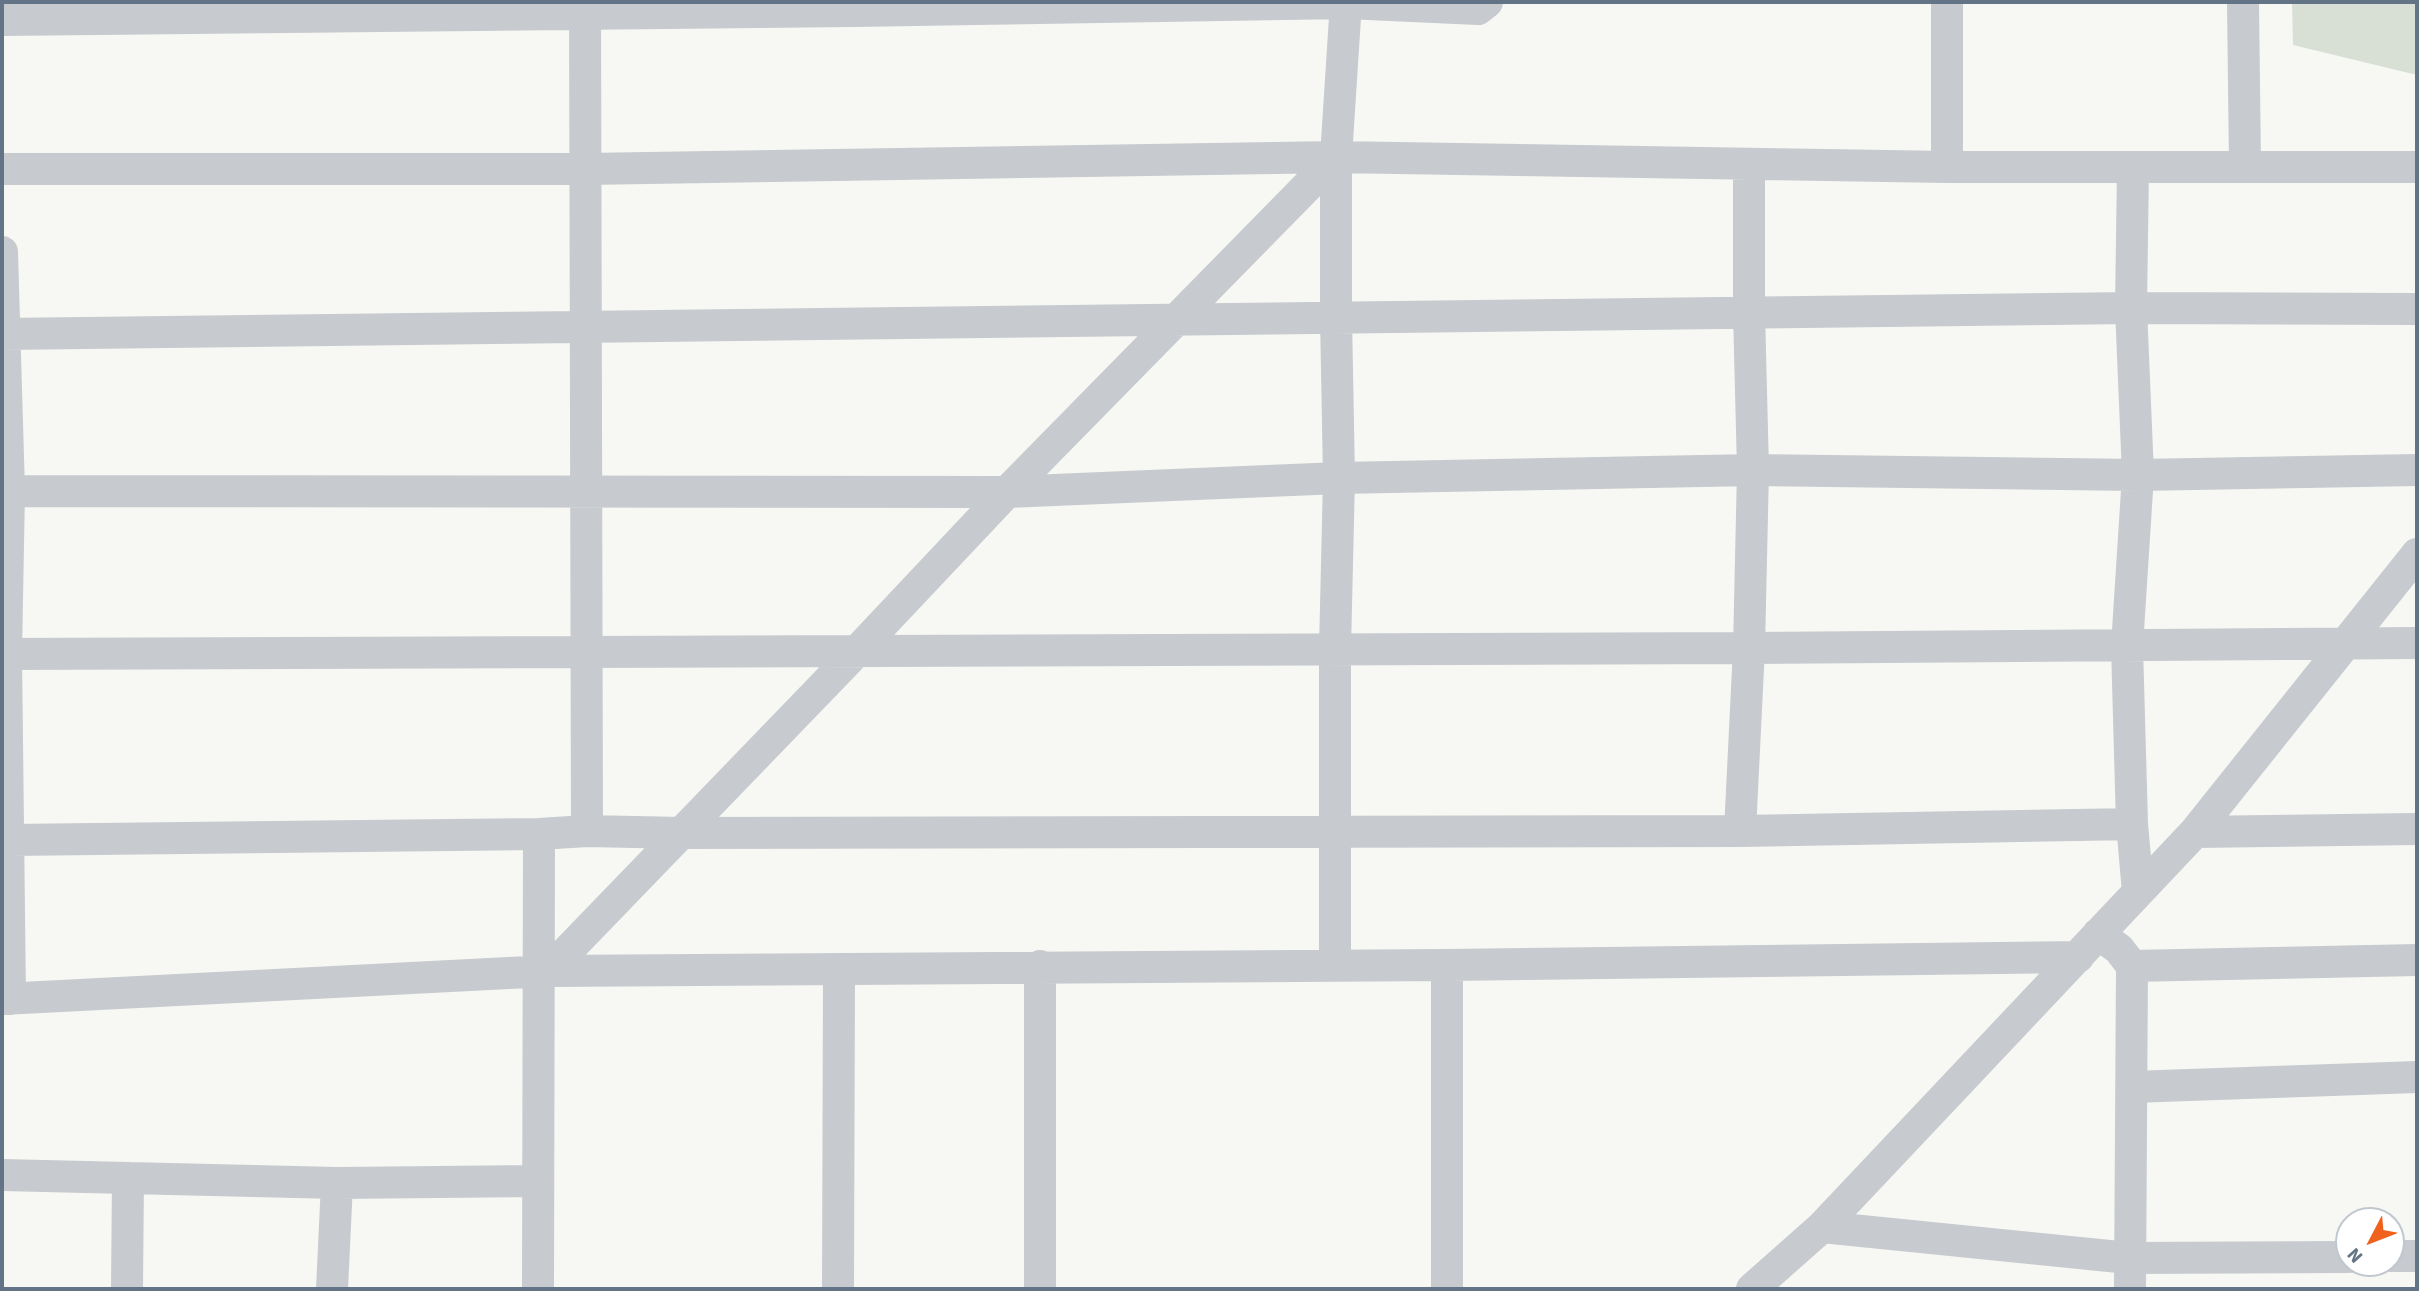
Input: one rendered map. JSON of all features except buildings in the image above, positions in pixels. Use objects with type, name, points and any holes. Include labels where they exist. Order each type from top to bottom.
[{"type":"street","points":[[1335,965],[1335,649],[1339,478],[1336,157],[1346,2]]},
{"type":"street","points":[[2,19],[284,9],[1346,2],[1478,9],[1487,2]]},
{"type":"street","points":[[1947,2],[1947,167]]},
{"type":"street","points":[[2243,2],[2245,167]]},
{"type":"street","points":[[585,8],[587,831]]},
{"type":"street","points":[[543,972],[682,833],[1007,492],[1336,157]]},
{"type":"street","points":[[2,169],[585,169],[1336,157],[1947,167],[2417,167]]},
{"type":"street","points":[[1740,831],[1754,470],[1749,312],[1749,164]]},
{"type":"street","points":[[2133,167],[2131,308],[2138,475],[2127,646],[2132,824],[2138,892]]},
{"type":"street","points":[[2,252],[9,491],[4,654],[8,839],[6,999],[543,972],[1040,966],[1447,965],[2088,946],[2119,949],[2132,966],[2130,1289]]},
{"type":"street","points":[[3,334],[2131,308],[2417,309]]},
{"type":"street","points":[[9,491],[1007,492],[1339,478],[1754,470],[2138,475],[2417,471]]},
{"type":"street","points":[[1752,1289],[1822,1227],[2195,832],[2417,554]]},
{"type":"street","points":[[4,654],[2417,643]]},
{"type":"street","points":[[8,839],[539,834],[587,831],[1740,831],[2132,824]]},
{"type":"street","points":[[2195,832],[2417,829]]},
{"type":"street","points":[[538,1289],[543,972],[539,834]]},
{"type":"street","points":[[2132,966],[2417,960]]},
{"type":"street","points":[[1447,965],[1447,1289]]},
{"type":"street","points":[[1040,966],[1040,1289]]},
{"type":"street","points":[[838,1289],[839,969]]},
{"type":"street","points":[[2132,1087],[2417,1077]]},
{"type":"street","points":[[2,1175],[337,1182],[538,1181]]},
{"type":"street","points":[[127,1289],[128,1178]]},
{"type":"street","points":[[332,1289],[337,1182]]},
{"type":"street","points":[[1822,1227],[2129,1258],[2335,1257]]},
{"type":"shaded area","points":[[2292,2],[2417,2],[2417,75],[2293,45]]}]
